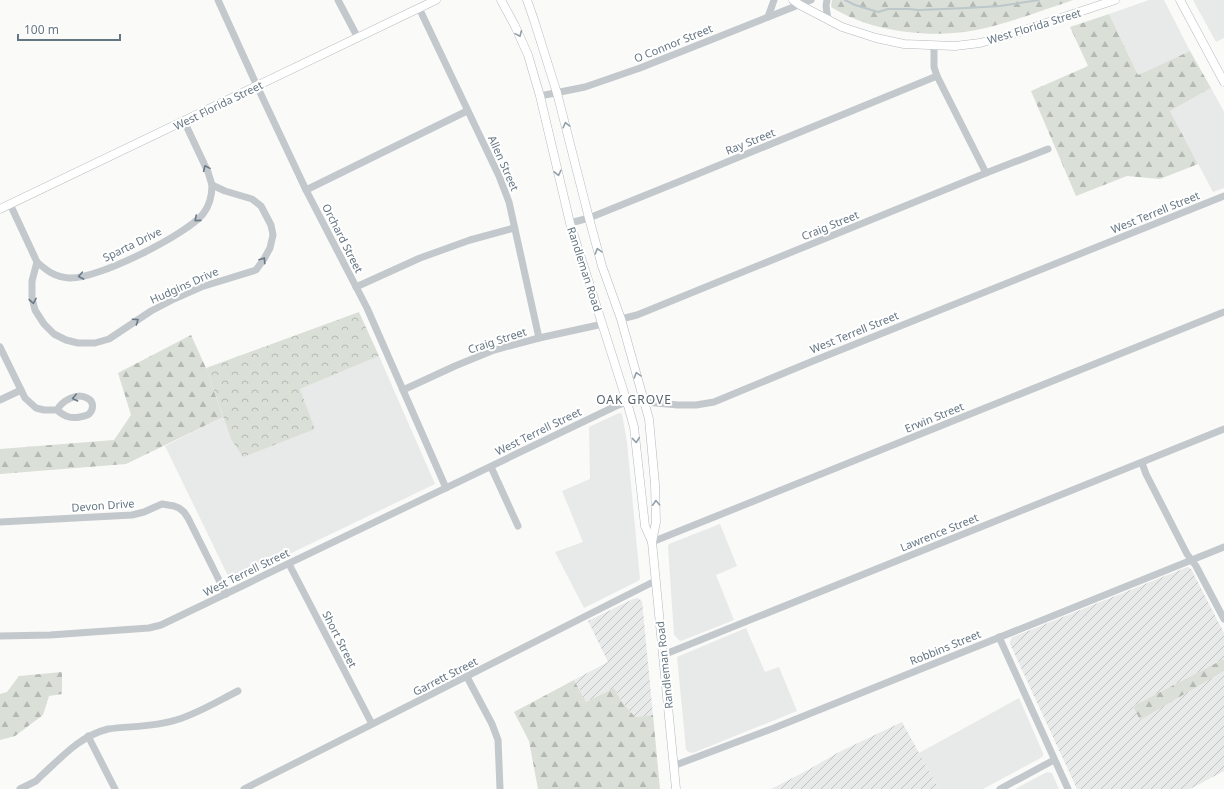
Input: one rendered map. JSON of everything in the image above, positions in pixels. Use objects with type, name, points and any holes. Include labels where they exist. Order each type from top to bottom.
[{"type":"main road","name":"West Florida Street","points":[[0,209],[436,0]]},
{"type":"main road","name":"Randleman Road","points":[[501,0],[516,26],[528,55],[540,96],[570,223],[628,402],[634,427],[645,526],[652,542]]},
{"type":"main road","name":"Randleman Road","points":[[526,0],[534,20],[557,93],[602,266],[621,319],[649,419],[655,487],[656,522],[652,542],[676,789]]},
{"type":"main road","name":"West Florida Street","points":[[796,2],[842,27],[876,38],[904,44],[955,46],[980,43],[1010,35],[1115,0]]},
{"type":"main road","points":[[1180,0],[1224,82]]},
{"type":"street","name":"Orchard Street","points":[[218,0],[306,190],[356,287],[446,488]]},
{"type":"street","points":[[338,0],[358,38]]},
{"type":"street","points":[[768,17],[774,0]]},
{"type":"street","name":"O Connor Street","points":[[540,96],[586,87],[640,68],[768,17],[796,2],[811,0]]},
{"type":"street","points":[[827,0],[826,6],[828,20]]},
{"type":"street","name":"Allen Street","points":[[419,8],[499,176],[509,202],[539,338]]},
{"type":"street","points":[[934,46],[934,67],[937,76],[986,173]]},
{"type":"street","name":"Ray Street","points":[[570,223],[589,218],[937,76]]},
{"type":"street","points":[[306,190],[467,111]]},
{"type":"street","points":[[184,121],[208,172],[212,185]]},
{"type":"street","name":"Craig Street","points":[[621,319],[637,315],[1048,149]]},
{"type":"street","name":"Hudgins Drive","points":[[37,262],[32,281],[32,298],[35,310],[44,324],[54,334],[66,340],[78,343],[95,343],[109,339],[151,311],[174,299],[201,287],[256,270],[264,259],[270,248],[273,235],[271,225],[261,206],[252,199],[225,191],[212,185]]},
{"type":"street","name":"Sparta Drive","points":[[37,262],[48,272],[58,277],[71,278],[91,274],[117,265],[159,245],[190,226],[203,214],[209,204],[212,193],[212,185]]},
{"type":"street","name":"West Terrell Street","points":[[0,636],[50,635],[149,628],[161,625],[616,406],[628,402],[696,405],[714,402],[1224,196]]},
{"type":"street","points":[[10,204],[37,262]]},
{"type":"street","points":[[356,287],[420,258],[470,240],[514,228]]},
{"type":"street","name":"Erwin Street","points":[[652,542],[1224,312]]},
{"type":"street","name":"Craig Street","points":[[403,390],[494,350],[539,338],[603,324]]},
{"type":"street","points":[[0,347],[21,390],[26,398],[36,408],[44,410],[57,410],[64,416],[75,418],[89,414],[93,405],[91,401],[84,396],[71,398],[63,402],[57,410]]},
{"type":"street","points":[[0,400],[21,390]]},
{"type":"street","name":"Lawrence Street","points":[[662,655],[1224,430]]},
{"type":"street","points":[[1142,463],[1146,474],[1180,540],[1224,619]]},
{"type":"street","points":[[491,467],[518,526]]},
{"type":"street","name":"Devon Drive","points":[[0,522],[132,515],[144,512],[162,504],[174,506],[184,512],[188,518],[226,594]]},
{"type":"street","name":"Robbins Street","points":[[673,766],[774,728],[1224,547]]},
{"type":"street","name":"Short Street","points":[[288,564],[372,724]]},
{"type":"street","name":"Garrett Street","points":[[244,789],[655,581]]},
{"type":"street","points":[[999,637],[1068,789]]},
{"type":"street","points":[[467,677],[492,724],[498,740],[500,789]]},
{"type":"street","points":[[20,789],[36,780],[81,740],[88,736],[108,729],[165,723],[176,720],[196,712],[238,691]]},
{"type":"street","points":[[88,736],[115,789]]},
{"type":"street","points":[[1000,789],[1054,760]]},
{"type":"shaded area","points":[[1149,0],[1164,0],[1190,51],[1138,75],[1109,14]]},
{"type":"shaded area","points":[[1193,0],[1224,0],[1224,38],[1216,42]]},
{"type":"shaded area","points":[[1211,88],[1224,112],[1224,188],[1213,192],[1170,111]]},
{"type":"shaded area","points":[[379,356],[435,484],[231,582],[165,446],[223,417],[231,439],[315,429],[300,389]]},
{"type":"shaded area","points":[[619,413],[622,414],[627,442],[640,579],[584,608],[555,552],[583,542],[562,491],[590,479],[589,427]]},
{"type":"shaded area","points":[[720,524],[737,566],[716,575],[734,620],[681,641],[674,635],[668,546],[669,544]]},
{"type":"shaded area","points":[[1188,567],[1191,569],[1224,633],[1224,659],[1133,706],[1140,719],[1224,671],[1224,771],[1190,789],[1077,789],[1010,644],[1010,641],[1013,637]]},
{"type":"shaded area","points":[[638,598],[642,601],[653,715],[635,717],[622,702],[614,688],[586,702],[574,680],[608,662],[588,621]]},
{"type":"shaded area","points":[[746,628],[765,672],[779,667],[797,711],[693,753],[688,752],[686,749],[677,657]]},
{"type":"shaded area","points":[[1019,698],[1043,756],[983,789],[939,789],[919,753]]},
{"type":"shaded area","points":[[902,722],[939,789],[771,789],[839,752]]},
{"type":"shaded area","points":[[1047,772],[1052,773],[1059,789],[1015,789]]},
{"type":"green space","points":[[832,0],[1073,0],[1001,24],[958,33],[940,34],[883,28],[847,16],[831,7]]},
{"type":"green space","points":[[1109,14],[1138,75],[1190,51],[1211,88],[1170,111],[1198,164],[1160,179],[1127,176],[1076,196],[1031,91],[1088,66],[1070,27]]},
{"type":"green space","points":[[359,312],[379,356],[300,389],[315,429],[243,457],[231,439],[206,368]]},
{"type":"green space","points":[[191,335],[206,368],[223,417],[126,464],[0,474],[0,449],[114,440],[131,415],[118,373]]},
{"type":"green space","points":[[1224,659],[1224,671],[1140,720],[1133,706]]},
{"type":"green space","points":[[62,672],[62,694],[49,696],[43,715],[15,736],[0,740],[0,694],[7,692],[19,676]]},
{"type":"green space","points":[[574,680],[586,702],[614,688],[622,702],[635,717],[653,715],[660,789],[538,789],[529,741],[514,712]]},
{"type":"waterway","points":[[845,0],[855,5],[878,12],[888,9],[919,10],[1000,6],[1039,0]]},
{"type":"district","name":"OAK GROVE","points":[[634,399]]}]
